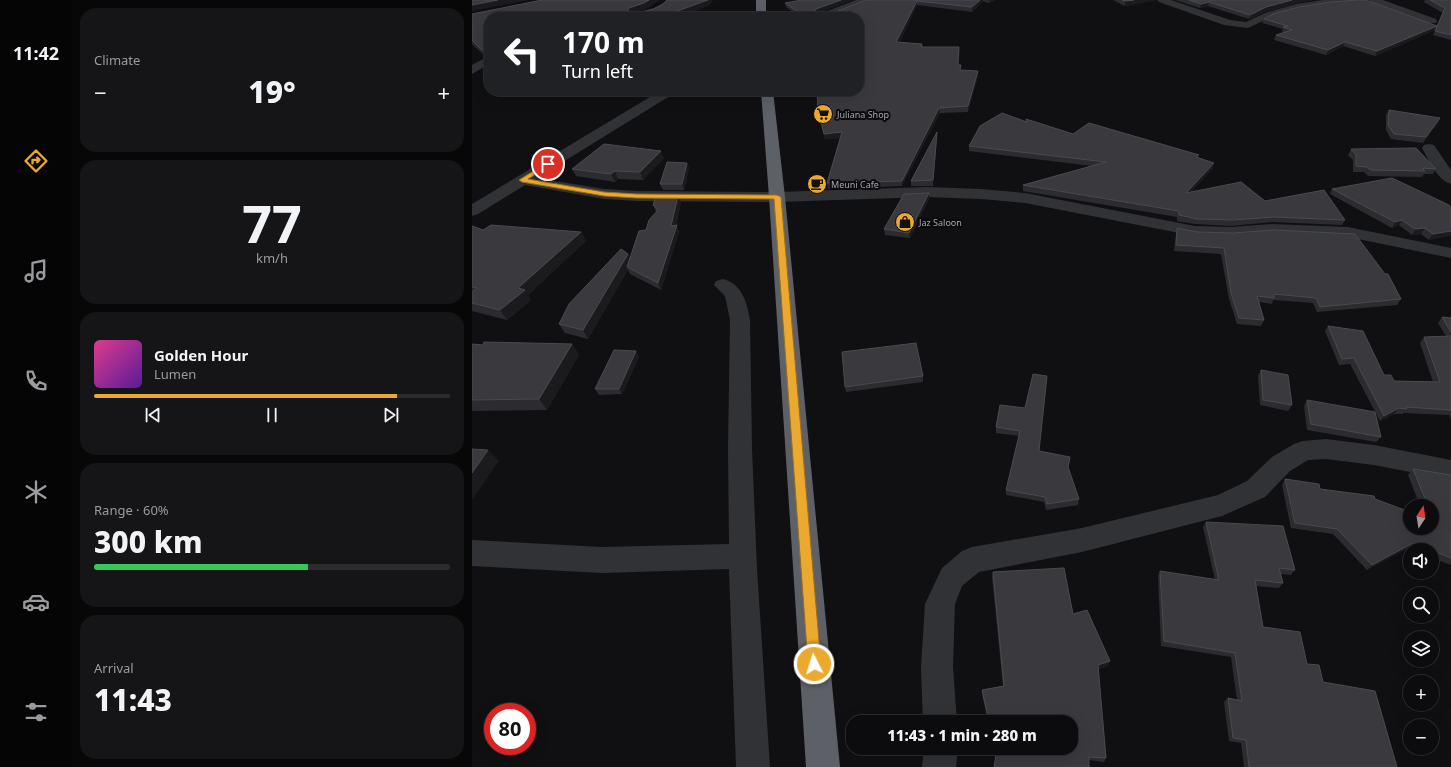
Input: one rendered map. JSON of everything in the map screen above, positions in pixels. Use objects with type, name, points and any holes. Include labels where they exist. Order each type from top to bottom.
[{"type":"highway","points":[[761,0],[761,12]]},
{"type":"highway","points":[[767,96],[823,767]]},
{"type":"street","points":[[833,12],[865,0]]},
{"type":"street","points":[[1162,0],[1228,23],[1240,25],[1248,25],[1279,11],[1315,1],[1356,0]]},
{"type":"street","points":[[1374,0],[1432,21]]},
{"type":"street","points":[[472,70],[484,62]]},
{"type":"street","points":[[472,211],[661,96]]},
{"type":"street","points":[[1429,148],[1440,167],[1451,179]]},
{"type":"street","points":[[522,180],[604,194],[636,196],[777,197],[927,192],[1025,198],[1196,231],[1231,232],[1272,229],[1348,232],[1451,253]]},
{"type":"street","points":[[723,285],[730,289],[737,300],[740,320],[740,448],[743,556],[753,767]]},
{"type":"street","points":[[940,715],[937,667],[940,604],[952,577],[972,560],[1082,540],[1222,505],[1256,489],[1281,464],[1303,451],[1326,449],[1374,455],[1451,470]]},
{"type":"street","points":[[472,553],[602,560],[743,556]]},
{"type":"street","points":[[939,767],[940,755]]},
{"type":"building","points":[[472,0],[498,0],[472,5]]},
{"type":"building","points":[[542,0],[649,0],[629,8],[627,11],[641,12],[484,12],[484,50],[482,50],[472,40],[472,14]]},
{"type":"building","points":[[667,0],[708,0],[675,12],[641,12],[653,9],[663,4]]},
{"type":"building","points":[[802,0],[841,0],[816,9],[814,12],[798,12],[785,3]]},
{"type":"building","points":[[866,0],[980,0],[972,7],[917,1],[896,42],[922,44],[921,47],[959,47],[958,65],[961,65],[960,70],[978,71],[968,106],[939,108],[902,181],[827,183],[842,132],[824,134],[818,111],[817,96],[864,96],[864,12],[835,12]]},
{"type":"building","points":[[1189,0],[1292,0],[1266,7],[1250,15],[1209,2],[1201,4]]},
{"type":"building","points":[[1366,0],[1437,26],[1377,51],[1345,42],[1328,50],[1276,35],[1292,30],[1283,27],[1288,26],[1264,19],[1273,14],[1299,7],[1330,2]]},
{"type":"building","points":[[1430,0],[1451,0],[1451,35],[1435,31],[1445,8]]},
{"type":"building","points":[[1389,110],[1440,118],[1426,137],[1394,134],[1388,125]]},
{"type":"building","points":[[1002,113],[1027,122],[1026,119],[1073,134],[1089,123],[1199,155],[1196,157],[1214,163],[1186,193],[1241,182],[1265,201],[1324,190],[1345,220],[1274,217],[1233,220],[1197,219],[1179,215],[1179,211],[1023,185],[1106,162],[969,146],[980,126]]},
{"type":"building","points":[[937,132],[933,180],[911,181]]},
{"type":"building","points":[[604,144],[661,151],[640,172],[615,171],[611,174],[572,169]]},
{"type":"building","points":[[1416,148],[1436,169],[1422,168],[1425,171],[1371,170],[1367,167],[1356,166],[1356,155],[1351,149]]},
{"type":"building","points":[[667,162],[687,163],[682,184],[660,184]]},
{"type":"building","points":[[1392,178],[1449,205],[1451,208],[1451,231],[1433,234],[1425,228],[1415,229],[1402,220],[1395,222],[1332,189]]},
{"type":"building","points":[[929,193],[909,233],[884,229],[904,194]]},
{"type":"building","points":[[656,196],[678,196],[671,226],[677,225],[658,283],[627,267],[639,231],[646,230],[649,220],[658,210],[653,205]]},
{"type":"building","points":[[491,225],[581,232],[518,288],[525,290],[500,310],[472,303],[472,292],[477,288],[472,287],[472,226],[483,230]]},
{"type":"building","points":[[1177,228],[1197,232],[1233,233],[1274,230],[1355,234],[1385,274],[1388,274],[1401,299],[1320,307],[1316,298],[1274,294],[1274,298],[1257,296],[1264,320],[1239,318],[1231,293],[1224,248],[1176,245]]},
{"type":"building","points":[[621,249],[628,254],[583,330],[559,324],[569,304]]},
{"type":"building","points":[[1442,317],[1451,318],[1451,332]]},
{"type":"building","points":[[1328,326],[1363,331],[1384,375],[1391,375],[1394,381],[1440,382],[1424,337],[1451,336],[1451,410],[1406,407],[1407,409],[1399,408],[1384,416],[1354,358],[1342,359]]},
{"type":"building","points":[[484,342],[572,344],[539,399],[472,400],[472,344],[483,345]]},
{"type":"building","points":[[916,343],[923,376],[845,387],[842,352]]},
{"type":"building","points":[[614,350],[636,351],[619,389],[595,389]]},
{"type":"building","points":[[1261,370],[1288,375],[1292,405],[1263,400]]},
{"type":"building","points":[[1033,374],[1047,376],[1039,451],[1070,457],[1068,467],[1079,499],[1047,504],[1045,497],[1006,490],[1020,431],[996,427],[1000,405],[1025,408]]},
{"type":"building","points":[[1307,400],[1375,412],[1381,437],[1311,424]]},
{"type":"building","points":[[472,449],[488,450],[472,473]]},
{"type":"building","points":[[1413,469],[1451,475],[1451,558],[1439,553],[1439,543],[1403,543],[1403,548],[1372,565],[1337,529],[1295,523],[1285,479],[1319,484],[1320,489],[1374,496],[1375,499],[1403,509],[1403,535],[1439,535],[1439,499],[1425,499]]},
{"type":"building","points":[[1206,522],[1283,526],[1295,570],[1279,568],[1283,583],[1255,580],[1263,627],[1300,632],[1307,664],[1319,665],[1323,682],[1375,691],[1397,767],[1249,767],[1246,740],[1233,738],[1228,698],[1242,701],[1235,653],[1164,641],[1160,571],[1219,580]]},
{"type":"building","points":[[1064,568],[1073,614],[1087,610],[1110,661],[1098,665],[1106,758],[1089,757],[1089,767],[994,767],[996,755],[1078,755],[1078,715],[988,715],[982,690],[1004,686],[993,572]]},
{"type":"place","name":"Juliana Shop","points":[[823,114]]},
{"type":"place","name":"Meuni Cafe","points":[[817,184]]},
{"type":"place","name":"Jaz Saloon","points":[[905,222]]},
{"type":"route","points":[[548,164],[522,180],[604,194],[636,196],[777,197],[814,664]]}]
